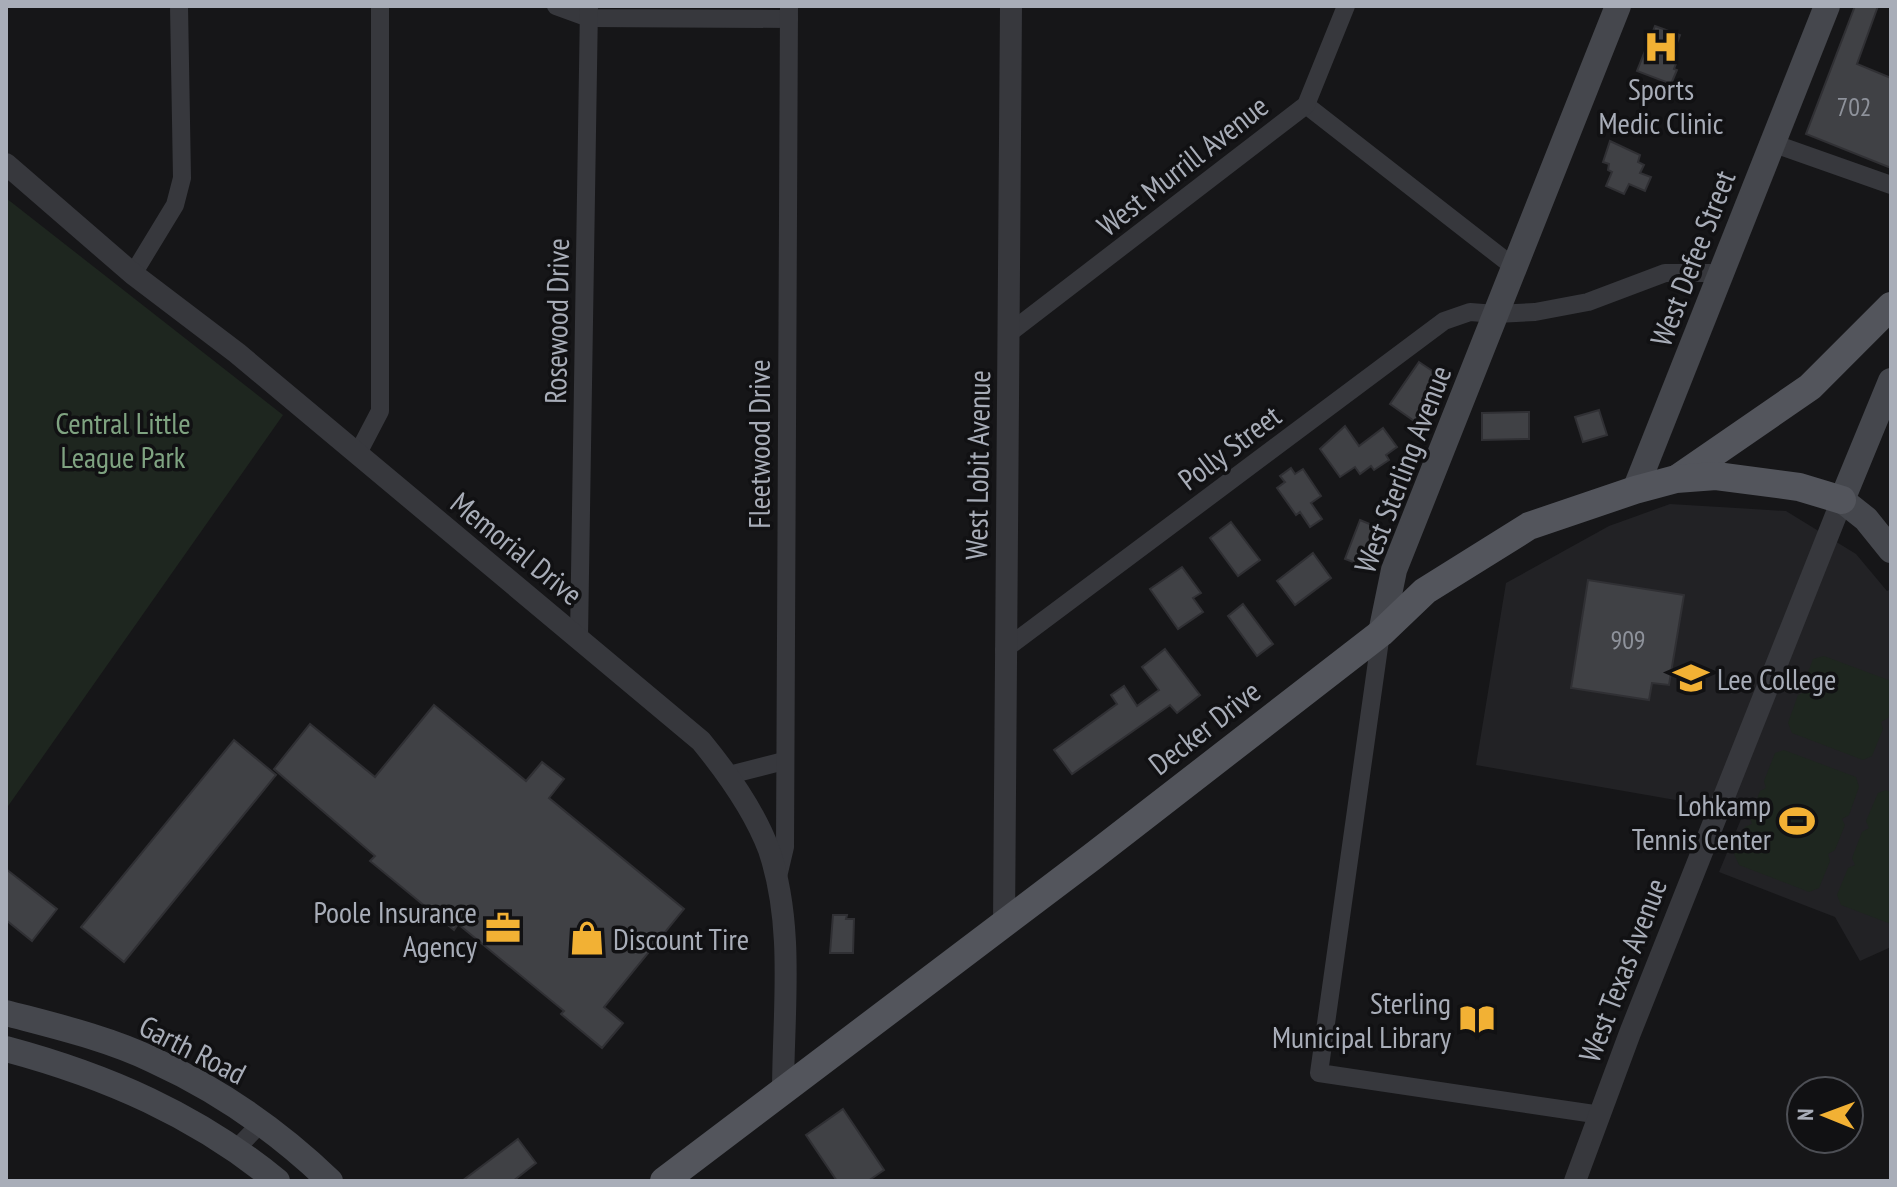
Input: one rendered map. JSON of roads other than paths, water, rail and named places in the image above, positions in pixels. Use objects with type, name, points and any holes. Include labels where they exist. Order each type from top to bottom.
[{"type":"main road","name":"West Sterling Avenue","points":[[1381,633],[1394,570],[1618,6]]},
{"type":"main road","name":"West Defee Street","points":[[1635,490],[1827,6]]},
{"type":"main road","points":[[1676,479],[1810,387],[1891,306]]},
{"type":"main road","name":"West Texas Avenue","points":[[1842,500],[1891,381]]},
{"type":"main road","name":"Decker Drive","points":[[664,1181],[1004,925],[1381,633],[1425,591],[1529,526],[1676,479],[1716,476],[1785,485],[1842,500]]},
{"type":"main road","points":[[1842,500],[1866,519],[1891,550]]},
{"type":"main road","name":"Garth Road","points":[[6,1013],[152,1059],[210,1089],[294,1147],[330,1181]]},
{"type":"main road","points":[[96,1078],[109,1043]]},
{"type":"main road","points":[[6,1049],[96,1078],[190,1119],[237,1148],[277,1181]]},
{"type":"street","points":[[133,274],[175,205],[182,178],[179,6]]},
{"type":"street","points":[[357,455],[380,411],[380,6]]},
{"type":"street","points":[[556,6],[589,12],[789,12]]},
{"type":"street","name":"West Lobit Avenue","points":[[1004,925],[1011,6]]},
{"type":"street","name":"West Murrill Avenue","points":[[1008,334],[1306,105],[1346,6]]},
{"type":"street","name":"Rosewood Drive","points":[[579,637],[589,12]]},
{"type":"street","name":"Fleetwood Drive","points":[[777,881],[785,847],[789,12]]},
{"type":"street","points":[[1306,105],[1515,268]]},
{"type":"street","points":[[1772,143],[1891,185]]},
{"type":"street","name":"Memorial Drive","points":[[6,164],[133,274],[237,353],[701,741],[729,775],[764,839],[777,881],[784,936],[783,1093]]},
{"type":"street","name":"Polly Street","points":[[1004,650],[1444,321],[1470,312],[1535,312],[1588,302],[1665,273],[1722,273]]},
{"type":"street","name":"West Texas Avenue","points":[[1575,1181],[1630,1033],[1842,500]]},
{"type":"street","name":"West Sterling Avenue","points":[[1381,633],[1319,1073],[1601,1115]]},
{"type":"street","points":[[729,775],[784,761]]},
{"type":"street","points":[[237,1148],[261,1123]]},
{"type":"place","name":"Sports Medic Clinic","points":[[1661,47]]},
{"type":"place","name":"Lee College","points":[[1691,678]]},
{"type":"place","name":"Lohkamp Tennis Center","points":[[1797,821]]},
{"type":"place","name":"Poole Insurance Agency","points":[[503,928]]},
{"type":"place","name":"Discount Tire","points":[[587,938]]},
{"type":"place","name":"Sterling Municipal Library","points":[[1477,1019]]},
{"type":"park label","name":"Central Little League Park","points":[[123,439]]}]
